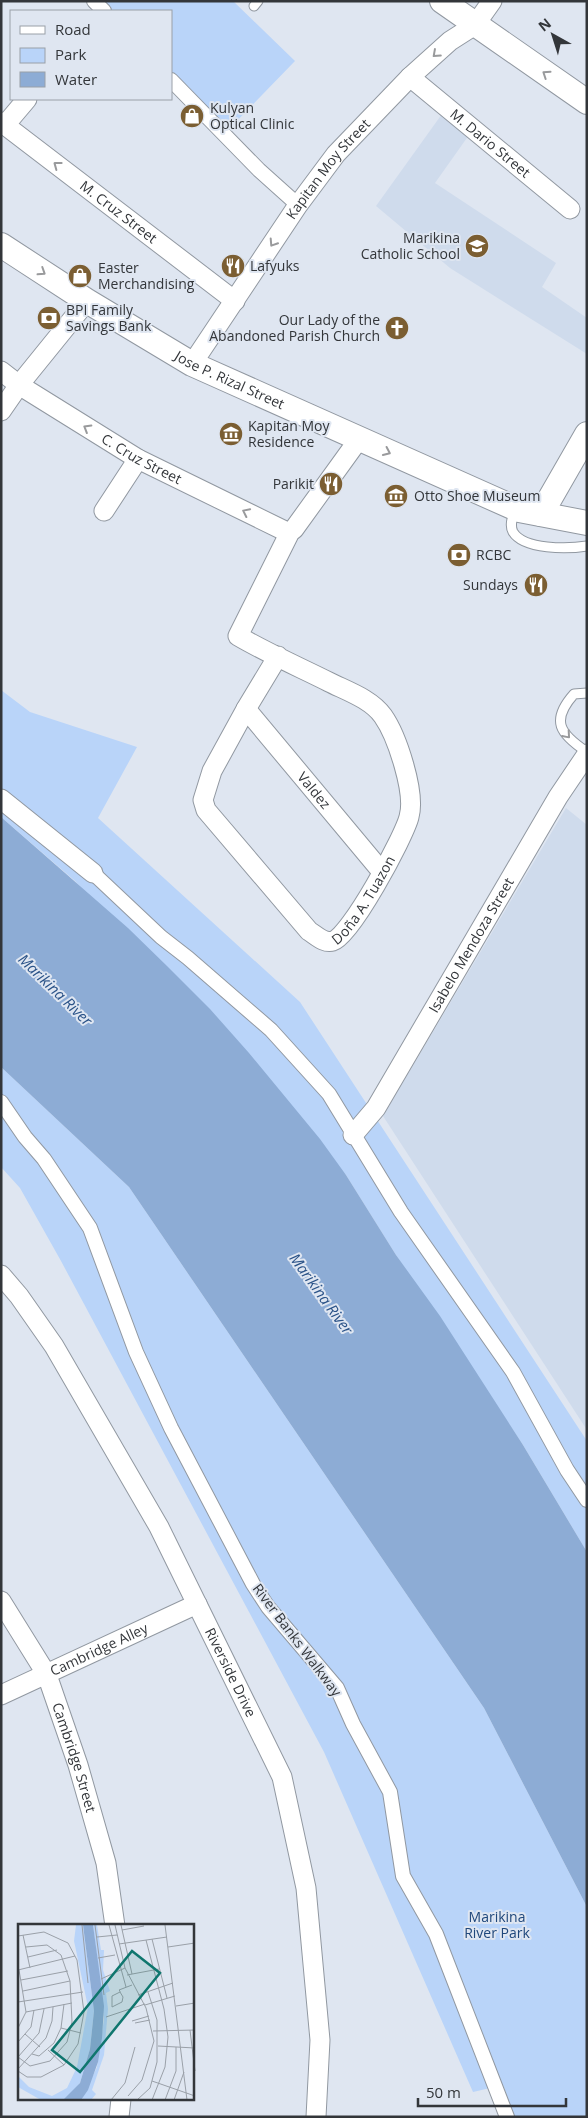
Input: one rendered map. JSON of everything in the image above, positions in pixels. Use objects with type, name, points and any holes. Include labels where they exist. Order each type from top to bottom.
[{"type":"street","points":[[94,1],[103,10]]},
{"type":"street","points":[[442,1],[587,102]]},
{"type":"street","name":"Kapitan Moy Street","points":[[192,364],[298,206],[336,154],[410,77],[450,41],[475,25],[492,1]]},
{"type":"street","name":"M. Dario Street","points":[[410,77],[570,210]]},
{"type":"street","points":[[172,81],[259,170],[298,206]]},
{"type":"street","points":[[3,124],[26,100]]},
{"type":"street","name":"M. Cruz Street","points":[[3,124],[235,301]]},
{"type":"street","name":"Jose P. Rizal Street","points":[[1,245],[87,301],[192,364],[515,508],[584,525]]},
{"type":"street","points":[[1,411],[19,385],[87,301]]},
{"type":"street","name":"C. Cruz Street","points":[[1,371],[19,385],[138,459],[290,532]]},
{"type":"street","points":[[541,514],[587,434]]},
{"type":"street","points":[[290,532],[359,439]]},
{"type":"street","points":[[104,511],[138,459]]},
{"type":"street","name":"Doña A. Tuazon","points":[[278,656],[212,771],[203,800],[206,810],[310,931],[326,942],[331,942],[338,939],[352,922],[382,872],[410,816],[411,796],[393,734],[383,715],[366,700],[278,656],[238,636],[290,532]]},
{"type":"street","name":"Valdez","points":[[246,709],[382,872]]},
{"type":"street","name":"Isabelo Mendoza Street","points":[[353,1135],[376,1108],[553,806],[587,753]]},
{"type":"street","points":[[1,799],[93,873],[161,937],[271,1030],[329,1094],[401,1212],[513,1372],[567,1470],[587,1500]]},
{"type":"street","name":"River Banks Walkway","points":[[1,1102],[25,1137],[44,1160],[90,1228],[136,1352],[171,1428],[253,1584],[268,1607],[337,1688],[353,1724],[390,1792],[403,1876],[436,1934],[507,2117]]},
{"type":"street","name":"Riverside Drive","points":[[1,1275],[19,1296],[54,1346],[159,1527],[282,1778],[306,1888],[320,2040],[316,2117]]},
{"type":"street","name":"Cambridge Street","points":[[1,1601],[47,1675],[78,1765],[106,1862],[115,1924]]},
{"type":"street","name":"Cambridge Alley","points":[[1,1695],[197,1604]]},
{"type":"street","points":[[119,2117],[121,2100]]},
{"type":"lane","points":[[515,508],[511,524],[512,531],[522,541],[556,547],[572,548],[587,546]]},
{"type":"lane","points":[[587,693],[574,694],[566,703],[559,717],[561,730],[574,744],[587,753]]},
{"type":"shaded area","name":"Marikina Catholic School","points":[[442,114],[469,135],[435,183],[556,263],[542,287],[587,318],[587,354],[450,268],[376,206]]},
{"type":"shaded area","points":[[566,808],[587,825],[587,1430],[383,1116]]},
{"type":"green space","points":[[100,1],[233,1],[295,61],[227,131],[172,75],[172,10],[109,10]]},
{"type":"green space","points":[[1,690],[30,712],[137,747],[98,818],[300,1002],[587,1441],[587,1552],[523,1445],[396,1255],[346,1175],[75,881],[1,817]]},
{"type":"green space","name":"Marikina River Park","points":[[1,1067],[129,1187],[484,1708],[587,1907],[587,2117],[515,2117],[503,2085],[473,2092],[324,1752],[61,1261],[20,1188],[1,1167]]},
{"type":"water","name":"Marikina River","points":[[1,817],[128,928],[210,1009],[320,1139],[346,1175],[396,1255],[440,1316],[523,1445],[587,1552],[587,1907],[484,1708],[129,1187],[1,1067]]},
{"type":"place","name":"Kulyan Optical Clinic","points":[[192,116]]},
{"type":"place","name":"Marikina Catholic School","points":[[477,246]]},
{"type":"place","name":"Lafyuks","points":[[233,266]]},
{"type":"place","name":"Easter Merchandising","points":[[80,276]]},
{"type":"place","name":"BPI Family Savings Bank","points":[[49,318]]},
{"type":"place","name":"Our Lady of the Abandoned Parish Church","points":[[397,328]]},
{"type":"place","name":"Kapitan Moy Residence","points":[[231,434]]},
{"type":"place","name":"Parikit","points":[[331,484]]},
{"type":"place","name":"Otto Shoe Museum","points":[[396,496]]},
{"type":"place","name":"RCBC","points":[[459,555]]},
{"type":"place","name":"Sundays","points":[[536,585]]}]
